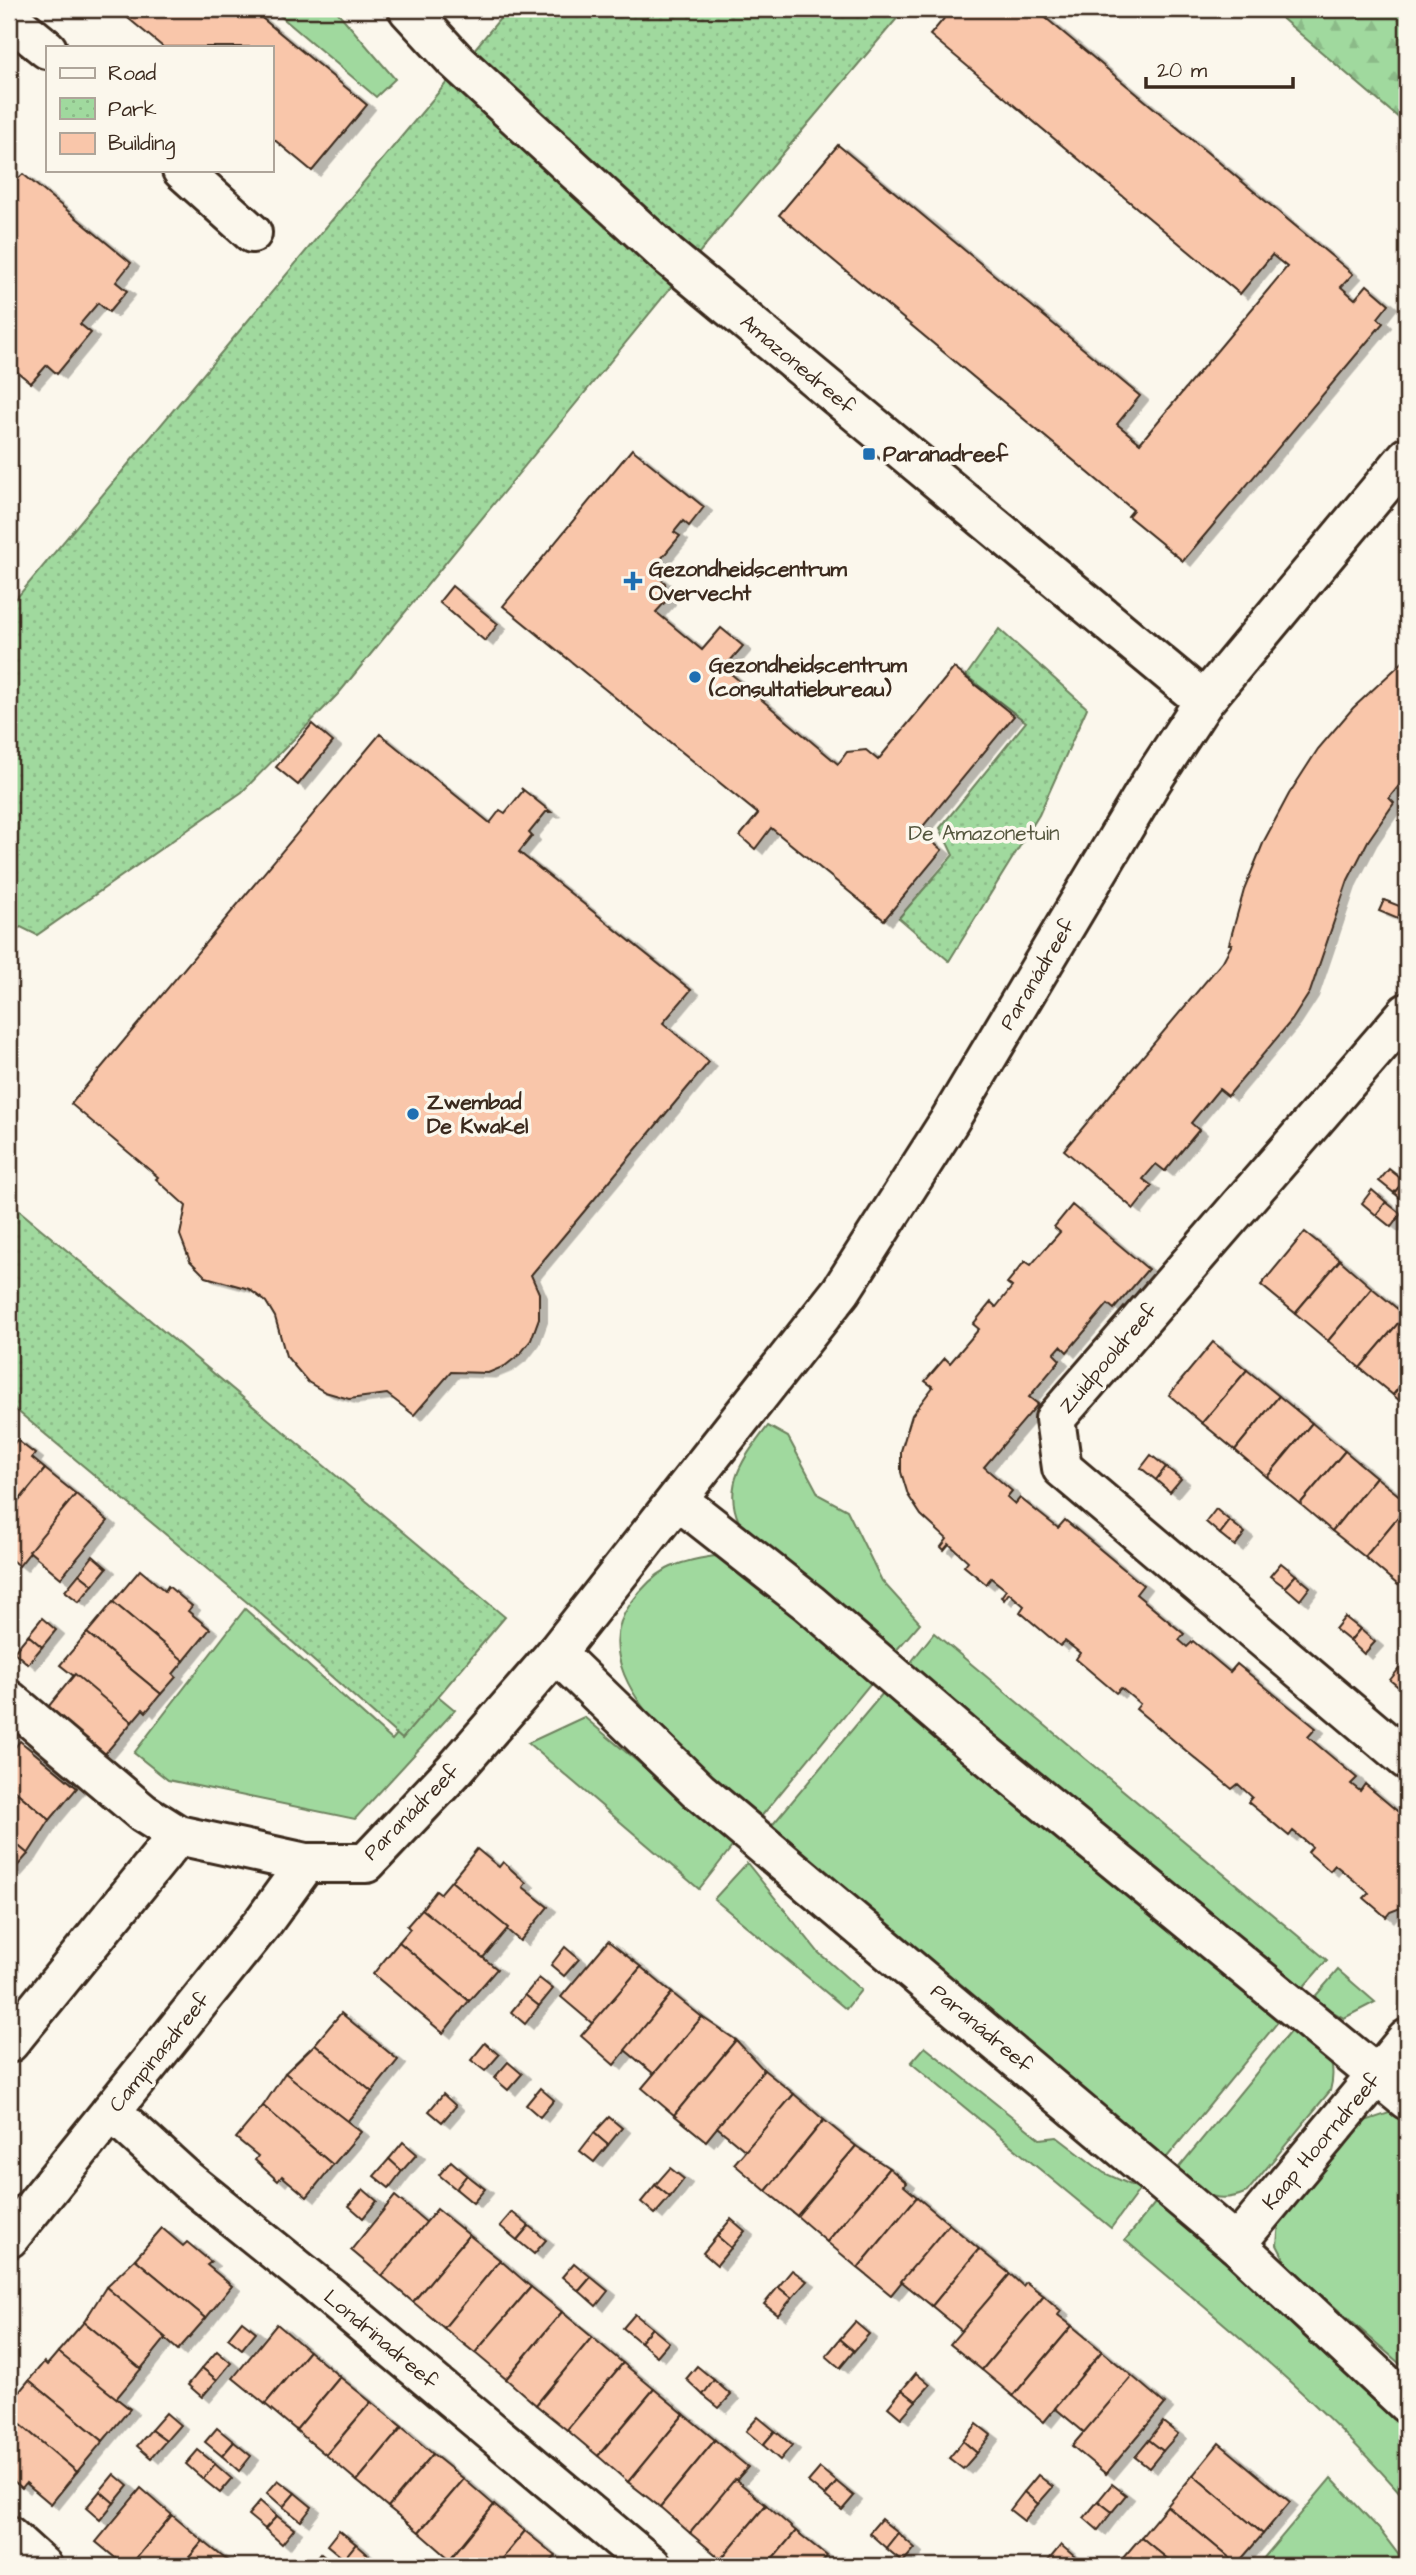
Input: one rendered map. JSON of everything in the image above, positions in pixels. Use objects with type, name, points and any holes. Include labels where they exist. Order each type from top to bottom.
[{"type":"street","name":"Amazonedreef","points":[[408,9],[455,60],[667,255],[1204,701]]},
{"type":"street","points":[[9,18],[46,48]]},
{"type":"street","points":[[184,172],[252,233]]},
{"type":"street","name":"Paranádreef","points":[[9,1700],[142,1813],[178,1835],[306,1863],[366,1863],[455,1769],[556,1653],[841,1291],[948,1123],[1152,782],[1204,701],[1407,457]]},
{"type":"street","name":"Zuidpooldreef","points":[[1407,1013],[1055,1419],[1062,1468],[1407,1760]]},
{"type":"street","points":[[678,1500],[809,1603],[972,1743],[1407,2100]]},
{"type":"street","name":"Paranádreef","points":[[556,1653],[699,1791],[1236,2244],[1407,2404]]},
{"type":"street","points":[[9,2043],[178,1835]]},
{"type":"street","name":"Campinasdreef","points":[[9,2238],[264,1921],[306,1863]]},
{"type":"street","name":"Kaap Hoorndreef","points":[[1236,2244],[1407,2039]]},
{"type":"street","name":"Londrinadreef","points":[[111,2111],[187,2180],[652,2566]]},
{"type":"street","points":[[9,2536],[42,2566]]},
{"type":"green space","points":[[272,9],[335,9],[395,79],[376,97]]},
{"type":"green space","points":[[508,9],[905,9],[708,242],[339,693],[242,792],[37,935],[21,927],[9,933],[9,607]]},
{"type":"green space","points":[[1271,9],[1407,9],[1407,125]]},
{"type":"green space","name":"De Amazonetuin","points":[[999,629],[1087,708],[1039,815],[949,961],[899,918],[953,855],[940,828],[1026,722],[966,676]]},
{"type":"green space","points":[[9,1202],[505,1617],[402,1739],[254,1608],[9,1404]]},
{"type":"green space","points":[[768,1426],[788,1437],[819,1495],[847,1510],[882,1581],[920,1623],[894,1653],[739,1522],[733,1495],[738,1471]]},
{"type":"green space","points":[[715,1556],[742,1566],[875,1678],[760,1818],[682,1751],[655,1723],[634,1693],[620,1663],[618,1632],[631,1603],[640,1591],[667,1569],[688,1561]]},
{"type":"green space","points":[[245,1609],[392,1740],[433,1692],[455,1710],[355,1819],[168,1780],[134,1753]]},
{"type":"green space","points":[[934,1633],[1327,1960],[1300,1991],[908,1666]]},
{"type":"green space","points":[[888,1687],[1282,2017],[1163,2162],[769,1829]]},
{"type":"green space","points":[[584,1717],[735,1843],[699,1889],[528,1743]]},
{"type":"green space","points":[[747,1863],[819,1953],[861,1990],[846,2009],[714,1899]]},
{"type":"green space","points":[[1338,1970],[1375,2002],[1344,2018],[1312,2000]]},
{"type":"green space","points":[[1294,2027],[1326,2053],[1330,2060],[1330,2091],[1247,2192],[1225,2198],[1208,2195],[1175,2172]]},
{"type":"green space","points":[[925,2047],[1040,2139],[1057,2137],[1104,2173],[1140,2189],[1111,2228],[911,2063]]},
{"type":"green space","points":[[1392,2112],[1407,2124],[1407,2370],[1288,2266],[1277,2245],[1279,2222],[1362,2122]]},
{"type":"green space","points":[[1159,2198],[1275,2292],[1407,2426],[1407,2501],[1307,2397],[1125,2240]]},
{"type":"green space","points":[[1331,2478],[1379,2529],[1407,2566],[1257,2566]]},
{"type":"building","points":[[117,9],[251,9],[367,105],[312,171],[273,139],[273,46],[162,46]]},
{"type":"building","points":[[952,9],[1035,9],[1353,274],[1341,287],[1355,299],[1367,285],[1389,304],[1378,318],[1383,323],[1183,561],[1128,516],[1133,510],[779,215],[838,145],[1140,396],[1117,424],[1140,443],[1287,267],[1272,255],[1240,294],[930,35]]},
{"type":"building","points":[[23,174],[131,263],[116,282],[127,291],[109,312],[98,303],[80,324],[91,333],[57,374],[47,365],[31,383],[9,365],[9,187]]},
{"type":"building","points":[[632,449],[704,507],[689,526],[683,521],[674,532],[680,536],[651,571],[665,583],[667,600],[656,612],[702,650],[721,628],[743,646],[724,668],[838,764],[847,752],[866,750],[878,760],[954,668],[1014,716],[919,831],[942,850],[884,920],[771,828],[755,849],[740,836],[758,814],[503,606]]},
{"type":"building","points":[[452,586],[498,624],[485,641],[439,602]]},
{"type":"building","points":[[1407,658],[1407,776],[1389,798],[1394,803],[1368,841],[1348,880],[1310,992],[1292,1020],[1228,1096],[1219,1089],[1191,1123],[1199,1130],[1165,1171],[1156,1164],[1143,1179],[1152,1186],[1134,1209],[1064,1150],[1223,961],[1232,944],[1229,944],[1244,890],[1264,841],[1289,794],[1318,749],[1353,708]]},
{"type":"building","points":[[312,724],[333,742],[298,785],[276,767]]},
{"type":"building","points":[[380,734],[490,823],[500,810],[505,813],[523,791],[521,788],[551,812],[546,812],[529,833],[532,836],[519,852],[691,990],[663,1023],[709,1062],[531,1275],[539,1293],[539,1318],[531,1340],[520,1354],[505,1366],[488,1373],[451,1372],[414,1415],[387,1394],[349,1399],[325,1392],[308,1382],[286,1356],[275,1317],[266,1302],[249,1289],[206,1277],[190,1261],[180,1235],[186,1206],[156,1179],[158,1177],[71,1104]]},
{"type":"building","points":[[1384,900],[1402,907],[1398,919],[1379,911]]},
{"type":"building","points":[[1389,1169],[1404,1181],[1394,1193],[1379,1181]]},
{"type":"building","points":[[1404,1181],[1407,1184],[1407,1204],[1394,1193]]},
{"type":"building","points":[[1372,1190],[1386,1202],[1376,1215],[1362,1203]]},
{"type":"building","points":[[1386,1202],[1401,1214],[1391,1227],[1376,1215]]},
{"type":"building","points":[[1072,1205],[1148,1269],[1114,1309],[1108,1304],[1067,1352],[1061,1346],[1054,1354],[1060,1360],[1029,1397],[1038,1404],[984,1467],[1012,1491],[1007,1497],[1015,1504],[1020,1498],[1058,1528],[1065,1520],[1143,1585],[1136,1594],[1184,1634],[1179,1640],[1187,1647],[1193,1641],[1230,1672],[1237,1664],[1316,1728],[1308,1737],[1357,1778],[1351,1784],[1360,1791],[1365,1784],[1402,1815],[1407,1808],[1406,1900],[1403,1907],[1390,1912],[1386,1917],[1364,1898],[1369,1893],[1350,1877],[1335,1865],[1330,1871],[1308,1852],[1312,1847],[1293,1831],[1289,1836],[1248,1802],[1252,1797],[1238,1784],[1232,1789],[1136,1709],[1140,1704],[1121,1688],[1116,1693],[1076,1659],[1080,1653],[1065,1641],[1060,1646],[1020,1612],[1024,1606],[1009,1593],[1004,1600],[1001,1597],[1006,1590],[991,1578],[986,1584],[964,1566],[968,1561],[949,1544],[944,1550],[941,1547],[947,1539],[921,1515],[908,1495],[901,1472],[901,1451],[912,1415],[933,1387],[925,1381],[945,1358],[950,1363],[979,1329],[973,1324],[991,1302],[996,1307],[1012,1287],[1007,1283],[1025,1261],[1031,1265],[1060,1232],[1054,1227]]},
{"type":"building","points":[[1305,1232],[1340,1260],[1295,1313],[1261,1285]]},
{"type":"building","points":[[1340,1260],[1372,1288],[1328,1341],[1295,1313]]},
{"type":"building","points":[[1372,1288],[1405,1315],[1360,1368],[1328,1341]]},
{"type":"building","points":[[1405,1315],[1407,1377],[1393,1395],[1360,1368]]},
{"type":"building","points":[[1213,1342],[1247,1370],[1202,1423],[1169,1395]]},
{"type":"building","points":[[1247,1370],[1279,1396],[1235,1450],[1202,1423]]},
{"type":"building","points":[[1407,1377],[1407,1407],[1393,1395]]},
{"type":"building","points":[[1279,1396],[1312,1423],[1267,1477],[1235,1450]]},
{"type":"building","points":[[1312,1423],[1345,1451],[1300,1504],[1267,1477]]},
{"type":"building","points":[[17,1440],[35,1454],[32,1458],[45,1469],[9,1513],[9,1450]]},
{"type":"building","points":[[1345,1451],[1376,1477],[1332,1531],[1300,1504]]},
{"type":"building","points":[[1151,1455],[1166,1467],[1156,1480],[1141,1468]]},
{"type":"building","points":[[1166,1467],[1181,1479],[1170,1492],[1156,1480]]},
{"type":"building","points":[[45,1469],[76,1494],[19,1566],[9,1558],[9,1513]]},
{"type":"building","points":[[1376,1477],[1407,1502],[1407,1506],[1365,1557],[1332,1531]]},
{"type":"building","points":[[76,1494],[108,1521],[61,1578],[29,1551]]},
{"type":"building","points":[[1407,1506],[1407,1574],[1398,1585],[1365,1557]]},
{"type":"building","points":[[1216,1509],[1230,1521],[1220,1534],[1206,1522]]},
{"type":"building","points":[[1230,1521],[1245,1533],[1235,1546],[1220,1534]]},
{"type":"building","points":[[93,1556],[107,1568],[93,1585],[79,1574]]},
{"type":"building","points":[[1281,1563],[1296,1575],[1285,1587],[1270,1576]]},
{"type":"building","points":[[140,1570],[165,1591],[168,1586],[192,1606],[188,1611],[210,1629],[184,1661],[113,1602]]},
{"type":"building","points":[[79,1574],[93,1585],[79,1602],[65,1591]]},
{"type":"building","points":[[1296,1575],[1310,1587],[1300,1600],[1285,1587]]},
{"type":"building","points":[[113,1602],[184,1661],[173,1674],[176,1677],[161,1694],[87,1633]]},
{"type":"building","points":[[1345,1617],[1360,1629],[1350,1641],[1335,1629]]},
{"type":"building","points":[[42,1618],[56,1630],[42,1647],[28,1635]]},
{"type":"building","points":[[1360,1629],[1375,1642],[1364,1654],[1350,1641]]},
{"type":"building","points":[[87,1633],[161,1694],[146,1712],[143,1709],[132,1722],[60,1665]]},
{"type":"building","points":[[28,1635],[42,1647],[28,1664],[14,1652]]},
{"type":"building","points":[[1402,1665],[1407,1669],[1407,1684],[1402,1690],[1390,1680]]},
{"type":"building","points":[[75,1674],[132,1722],[105,1754],[48,1707]]},
{"type":"building","points":[[20,1741],[77,1788],[50,1820],[9,1786],[9,1755]]},
{"type":"building","points":[[9,1786],[50,1820],[28,1854],[9,1838]]},
{"type":"building","points":[[9,1838],[28,1854],[13,1871],[9,1871]]},
{"type":"building","points":[[477,1849],[499,1867],[503,1862],[526,1883],[523,1887],[548,1907],[520,1941],[451,1881]]},
{"type":"building","points":[[451,1881],[508,1928],[482,1959],[422,1909],[436,1891],[440,1894]]},
{"type":"building","points":[[422,1909],[497,1969],[469,2001],[399,1942],[410,1929],[407,1926]]},
{"type":"building","points":[[608,1941],[641,1967],[593,2024],[561,1997]]},
{"type":"building","points":[[399,1942],[469,2001],[443,2033],[373,1974]]},
{"type":"building","points":[[565,1947],[579,1959],[564,1976],[551,1965]]},
{"type":"building","points":[[641,1967],[672,1993],[614,2065],[581,2036]]},
{"type":"building","points":[[539,1978],[553,1989],[539,2006],[525,1995]]},
{"type":"building","points":[[672,1993],[702,2017],[654,2074],[625,2050]]},
{"type":"building","points":[[525,1995],[539,2006],[525,2024],[511,2012]]},
{"type":"building","points":[[341,2013],[398,2060],[372,2092],[315,2044]]},
{"type":"building","points":[[702,2017],[736,2040],[674,2115],[642,2088]]},
{"type":"building","points":[[736,2040],[764,2070],[706,2141],[674,2115]]},
{"type":"building","points":[[485,2043],[499,2055],[485,2071],[471,2060]]},
{"type":"building","points":[[315,2044],[372,2092],[346,2123],[285,2073]]},
{"type":"building","points":[[508,2062],[522,2074],[508,2090],[494,2078]]},
{"type":"building","points":[[764,2070],[794,2094],[746,2151],[717,2127]]},
{"type":"building","points":[[285,2073],[361,2132],[333,2165],[263,2106]]},
{"type":"building","points":[[540,2088],[554,2100],[540,2117],[526,2105]]},
{"type":"building","points":[[443,2094],[456,2106],[442,2122],[429,2111]]},
{"type":"building","points":[[794,2094],[824,2120],[766,2191],[734,2164]]},
{"type":"building","points":[[263,2106],[333,2165],[307,2197],[282,2176],[278,2181],[255,2160],[258,2156],[236,2138]]},
{"type":"building","points":[[609,2117],[622,2128],[608,2145],[594,2133]]},
{"type":"building","points":[[824,2120],[856,2146],[797,2216],[766,2191]]},
{"type":"building","points":[[594,2133],[608,2145],[594,2162],[580,2151]]},
{"type":"building","points":[[403,2142],[417,2154],[402,2171],[389,2159]]},
{"type":"building","points":[[856,2146],[889,2168],[827,2242],[797,2216]]},
{"type":"building","points":[[389,2159],[402,2171],[389,2188],[374,2176]]},
{"type":"building","points":[[451,2161],[467,2175],[456,2189],[439,2175]]},
{"type":"building","points":[[670,2168],[684,2179],[670,2197],[655,2185]]},
{"type":"building","points":[[889,2168],[907,2183],[904,2186],[917,2197],[858,2268],[827,2242]]},
{"type":"building","points":[[467,2175],[485,2189],[473,2203],[456,2189]]},
{"type":"building","points":[[655,2185],[670,2197],[655,2214],[641,2202]]},
{"type":"building","points":[[363,2189],[377,2201],[363,2218],[349,2206]]},
{"type":"building","points":[[395,2196],[427,2223],[382,2276],[351,2250]]},
{"type":"building","points":[[917,2197],[949,2224],[891,2295],[858,2268]]},
{"type":"building","points":[[437,2209],[469,2235],[413,2302],[382,2276]]},
{"type":"building","points":[[512,2212],[529,2226],[517,2240],[500,2226]]},
{"type":"building","points":[[731,2219],[745,2231],[731,2248],[717,2236]]},
{"type":"building","points":[[949,2224],[979,2249],[932,2306],[901,2281]]},
{"type":"building","points":[[529,2226],[546,2240],[534,2254],[517,2240]]},
{"type":"building","points":[[162,2228],[183,2246],[187,2242],[211,2262],[207,2265],[232,2286],[206,2318],[135,2259]]},
{"type":"building","points":[[469,2235],[500,2260],[444,2328],[413,2302]]},
{"type":"building","points":[[717,2236],[731,2248],[717,2265],[703,2253]]},
{"type":"building","points":[[979,2249],[1010,2274],[962,2331],[932,2306]]},
{"type":"building","points":[[135,2259],[206,2318],[178,2350],[106,2287]]},
{"type":"building","points":[[500,2260],[531,2287],[475,2353],[444,2328]]},
{"type":"building","points":[[574,2263],[591,2277],[579,2291],[562,2277]]},
{"type":"building","points":[[792,2270],[807,2281],[792,2298],[778,2287]]},
{"type":"building","points":[[1010,2274],[1023,2286],[1026,2282],[1044,2296],[982,2370],[950,2344]]},
{"type":"building","points":[[591,2277],[608,2291],[596,2306],[579,2291]]},
{"type":"building","points":[[106,2287],[166,2338],[141,2369],[84,2322]]},
{"type":"building","points":[[531,2287],[562,2312],[506,2379],[475,2353]]},
{"type":"building","points":[[778,2287],[792,2298],[778,2315],[764,2304]]},
{"type":"building","points":[[1044,2296],[1061,2311],[1058,2315],[1072,2326],[1013,2396],[982,2370]]},
{"type":"building","points":[[562,2312],[592,2337],[536,2405],[506,2379]]},
{"type":"building","points":[[635,2314],[652,2328],[640,2342],[623,2328]]},
{"type":"building","points":[[242,2321],[256,2332],[242,2349],[228,2338]]},
{"type":"building","points":[[84,2322],[141,2369],[115,2400],[58,2352]]},
{"type":"building","points":[[855,2322],[869,2334],[854,2351],[840,2339]]},
{"type":"building","points":[[277,2324],[309,2351],[265,2404],[233,2378]]},
{"type":"building","points":[[1072,2326],[1102,2351],[1044,2422],[1013,2396]]},
{"type":"building","points":[[652,2328],[669,2342],[657,2356],[640,2342]]},
{"type":"building","points":[[592,2337],[623,2363],[567,2430],[536,2405]]},
{"type":"building","points":[[840,2339],[854,2351],[840,2368],[826,2356]]},
{"type":"building","points":[[217,2351],[231,2363],[217,2380],[202,2368]]},
{"type":"building","points":[[309,2351],[340,2377],[296,2430],[265,2404]]},
{"type":"building","points":[[1102,2351],[1132,2376],[1085,2433],[1055,2408]]},
{"type":"building","points":[[58,2352],[130,2409],[103,2441],[29,2380],[44,2362],[47,2365]]},
{"type":"building","points":[[623,2363],[654,2389],[598,2456],[567,2430]]},
{"type":"building","points":[[697,2366],[714,2380],[703,2395],[686,2379]]},
{"type":"building","points":[[202,2368],[217,2380],[202,2397],[188,2385]]},
{"type":"building","points":[[916,2373],[930,2385],[916,2401],[902,2390]]},
{"type":"building","points":[[1132,2376],[1165,2404],[1106,2474],[1072,2446]]},
{"type":"building","points":[[340,2377],[371,2402],[326,2455],[296,2430]]},
{"type":"building","points":[[29,2380],[103,2441],[77,2472],[9,2415],[18,2400],[15,2397]]},
{"type":"building","points":[[714,2380],[731,2395],[719,2408],[703,2395]]},
{"type":"building","points":[[654,2389],[684,2414],[628,2482],[598,2456]]},
{"type":"building","points":[[902,2390],[916,2401],[901,2418],[888,2407]]},
{"type":"building","points":[[371,2402],[402,2427],[357,2481],[326,2455]]},
{"type":"building","points":[[166,2413],[180,2425],[166,2441],[151,2430]]},
{"type":"building","points":[[684,2414],[715,2440],[660,2507],[628,2482]]},
{"type":"building","points":[[9,2415],[77,2472],[51,2504],[26,2483],[22,2488],[9,2477]]},
{"type":"building","points":[[758,2417],[775,2431],[763,2445],[746,2431]]},
{"type":"building","points":[[1163,2422],[1178,2434],[1163,2451],[1149,2440]]},
{"type":"building","points":[[977,2424],[991,2435],[977,2453],[963,2441]]},
{"type":"building","points":[[402,2427],[433,2454],[388,2507],[357,2481]]},
{"type":"building","points":[[217,2428],[234,2442],[222,2456],[205,2442]]},
{"type":"building","points":[[151,2430],[166,2441],[151,2458],[137,2446]]},
{"type":"building","points":[[775,2431],[792,2445],[780,2460],[763,2445]]},
{"type":"building","points":[[715,2440],[748,2467],[690,2533],[660,2507]]},
{"type":"building","points":[[1149,2440],[1163,2451],[1149,2468],[1135,2457]]},
{"type":"building","points":[[963,2441],[977,2453],[963,2469],[949,2458]]},
{"type":"building","points":[[234,2442],[251,2456],[239,2471],[222,2456]]},
{"type":"building","points":[[1219,2443],[1290,2502],[1263,2534],[1193,2475]]},
{"type":"building","points":[[198,2450],[215,2464],[203,2479],[186,2464]]},
{"type":"building","points":[[433,2454],[464,2479],[419,2532],[388,2507]]},
{"type":"building","points":[[215,2464],[232,2479],[220,2493],[203,2479]]},
{"type":"building","points":[[820,2468],[837,2482],[825,2496],[808,2482]]},
{"type":"building","points":[[114,2474],[128,2486],[114,2503],[100,2491]]},
{"type":"building","points":[[1038,2475],[1053,2487],[1038,2504],[1024,2492]]},
{"type":"building","points":[[1193,2475],[1263,2534],[1237,2564],[1167,2506]]},
{"type":"building","points":[[464,2479],[494,2505],[450,2559],[419,2532]]},
{"type":"building","points":[[735,2479],[766,2505],[721,2559],[690,2533]]},
{"type":"building","points":[[278,2480],[295,2493],[283,2507],[267,2493]]},
{"type":"building","points":[[837,2482],[854,2496],[842,2510],[825,2496]]},
{"type":"building","points":[[1112,2484],[1126,2495],[1112,2512],[1098,2501]]},
{"type":"building","points":[[141,2488],[172,2515],[130,2566],[125,2566],[96,2542]]},
{"type":"building","points":[[100,2491],[114,2503],[100,2520],[86,2508]]},
{"type":"building","points":[[1024,2492],[1038,2504],[1024,2521],[1010,2510]]},
{"type":"building","points":[[295,2493],[312,2507],[301,2521],[283,2507]]},
{"type":"building","points":[[260,2501],[277,2516],[265,2529],[248,2515]]},
{"type":"building","points":[[1098,2501],[1112,2512],[1098,2530],[1084,2518]]},
{"type":"building","points":[[494,2505],[525,2531],[496,2566],[459,2566],[450,2559]]},
{"type":"building","points":[[766,2505],[796,2531],[767,2566],[730,2566],[721,2559]]},
{"type":"building","points":[[1167,2506],[1237,2564],[1176,2566],[1141,2537]]},
{"type":"building","points":[[172,2515],[203,2541],[182,2566],[130,2566]]},
{"type":"building","points":[[277,2516],[294,2529],[282,2544],[265,2529]]},
{"type":"building","points":[[881,2519],[898,2533],[886,2548],[869,2533]]},
{"type":"building","points":[[339,2530],[356,2544],[344,2559],[327,2545]]},
{"type":"building","points":[[525,2531],[556,2556],[547,2566],[496,2566]]},
{"type":"building","points":[[796,2531],[827,2556],[819,2566],[767,2566]]},
{"type":"building","points":[[898,2533],[915,2548],[903,2562],[886,2548]]},
{"type":"building","points":[[1141,2537],[1176,2566],[1116,2566]]},
{"type":"building","points":[[203,2541],[234,2566],[182,2566]]},
{"type":"building","points":[[356,2544],[373,2559],[367,2566],[354,2566],[344,2559]]},
{"type":"building","points":[[1061,2545],[1075,2557],[1067,2566],[1052,2566],[1047,2562]]},
{"type":"building","points":[[321,2553],[337,2566],[310,2566]]},
{"type":"place","name":"Paranadreef","points":[[869,454]]},
{"type":"place","name":"Gezondheidscentrum Overvecht","points":[[633,581]]},
{"type":"place","name":"Gezondheidscentrum (consultatiebureau)","points":[[695,677]]},
{"type":"place","name":"Zwembad De Kwakel","points":[[413,1114]]}]
